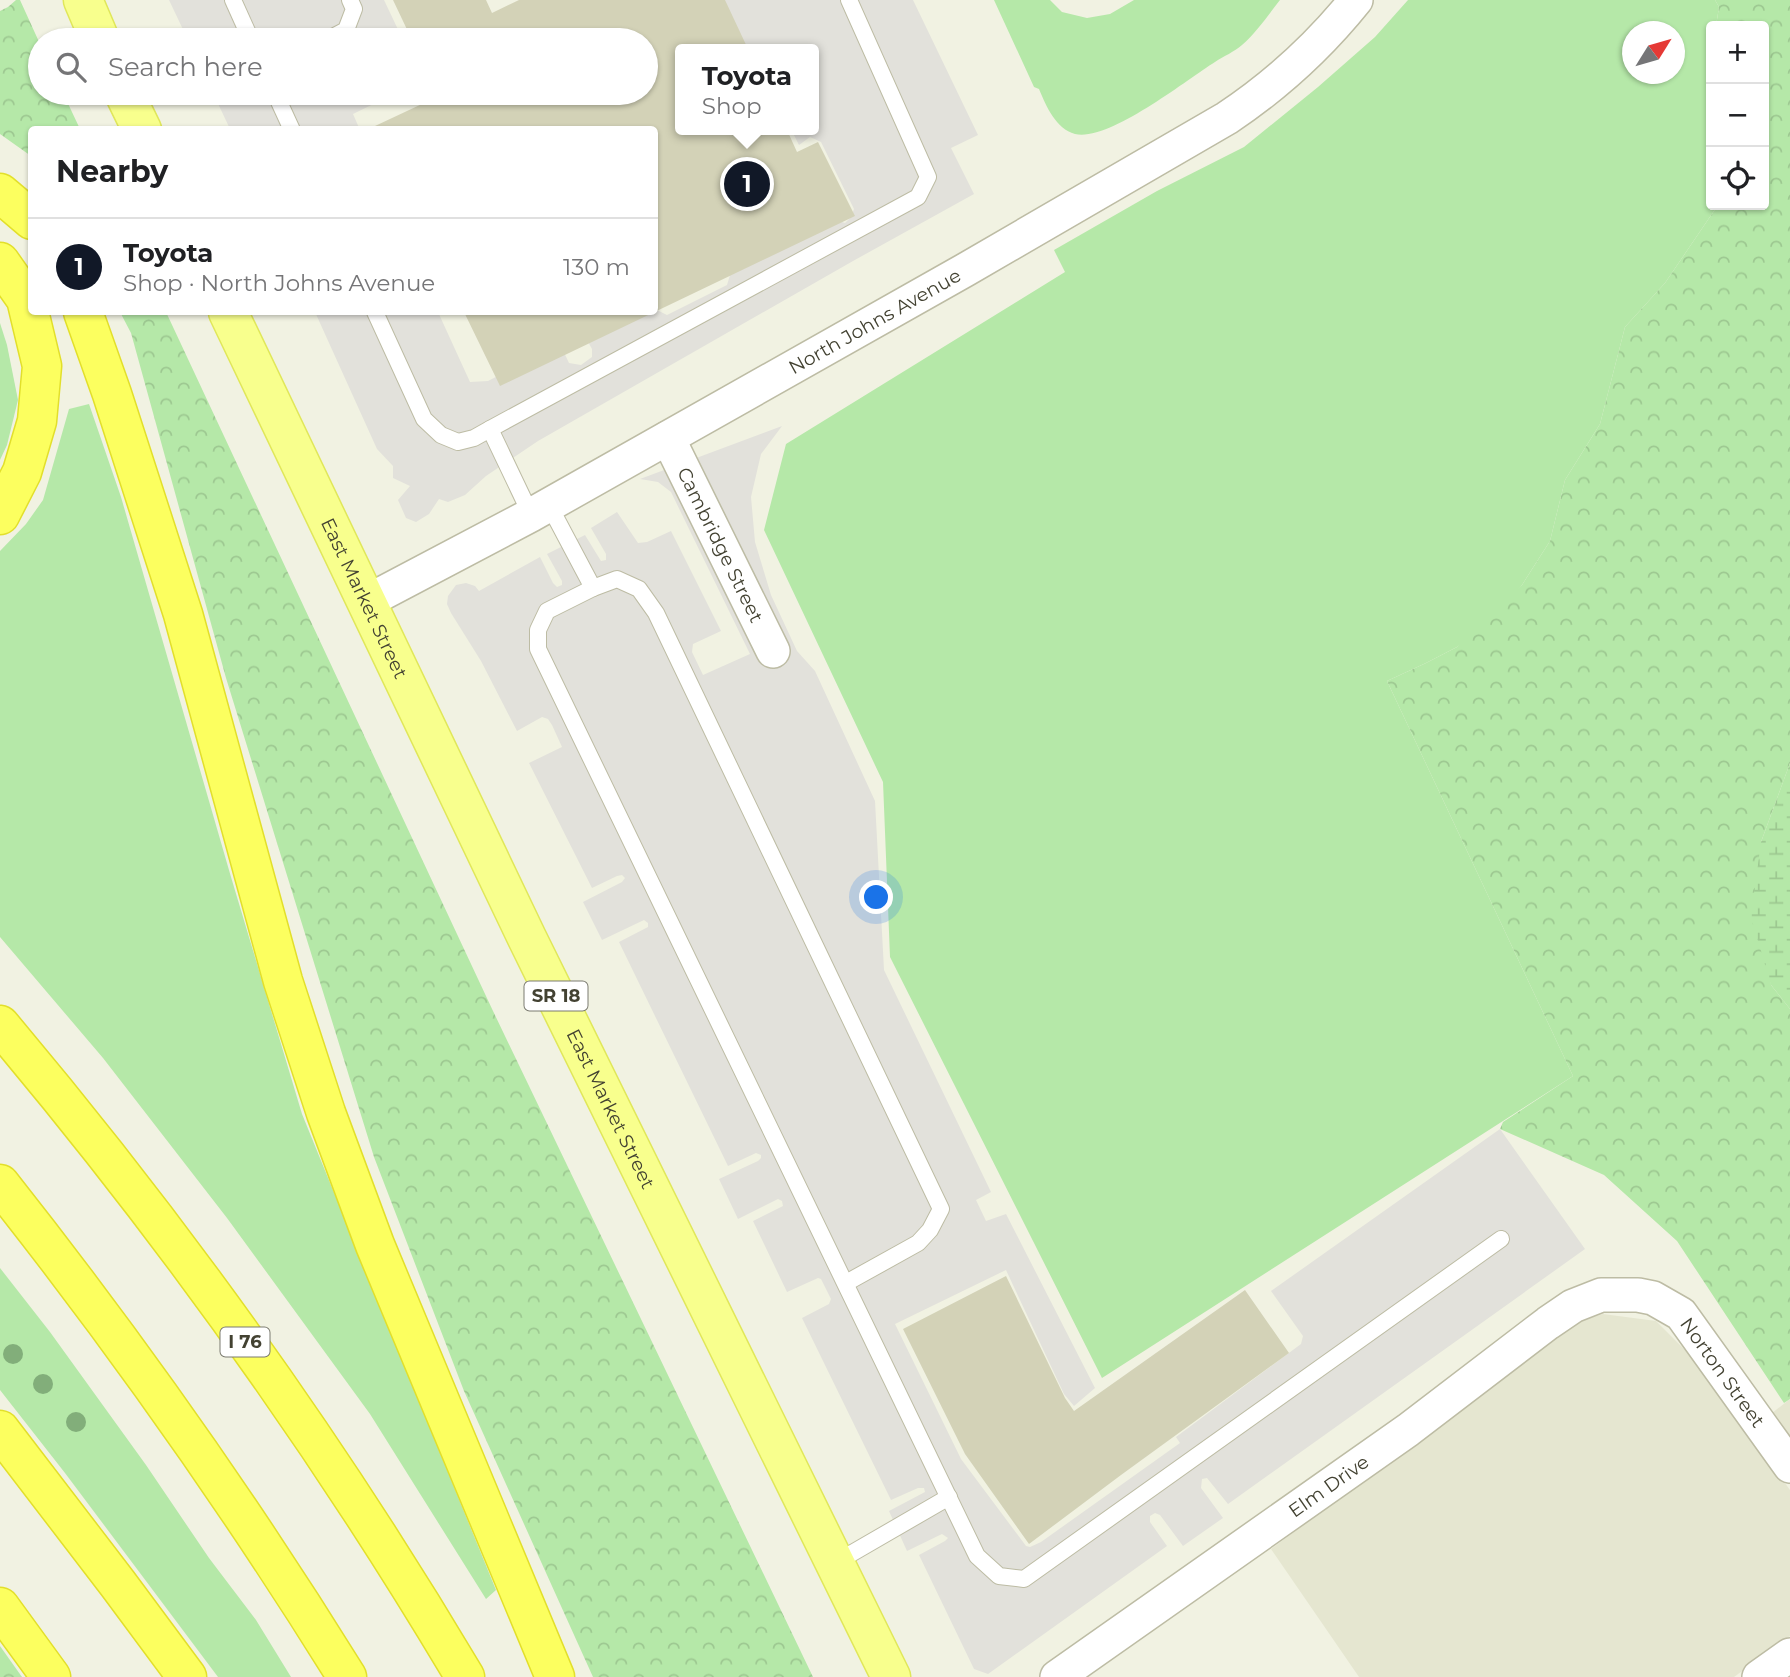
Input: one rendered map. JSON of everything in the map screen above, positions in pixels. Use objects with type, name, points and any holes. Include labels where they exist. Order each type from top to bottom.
[{"type":"highway","points":[[0,193],[28,217]]},
{"type":"highway","points":[[0,262],[26,299],[28,308]]},
{"type":"highway","points":[[0,514],[22,472],[37,421],[41,366],[30,315]]},
{"type":"highway","points":[[84,315],[183,614],[282,981],[326,1113],[380,1258],[555,1677]]},
{"type":"highway","name":"I 76","points":[[0,1025],[117,1169],[215,1299],[315,1440],[424,1608],[465,1677]]},
{"type":"highway","points":[[0,1184],[57,1255],[234,1500],[347,1677]]},
{"type":"highway","points":[[0,1430],[187,1677]]},
{"type":"highway","points":[[0,1607],[51,1677]]},
{"type":"main road","points":[[83,0],[95,28]]},
{"type":"main road","points":[[130,105],[140,126]]},
{"type":"main road","name":"East Market Street","points":[[229,315],[527,938],[891,1677]]},
{"type":"street","name":"North Johns Avenue","points":[[366,602],[540,510],[965,270],[1227,118],[1286,73],[1323,38],[1356,0]]},
{"type":"street","name":"Cambridge Street","points":[[668,438],[773,651]]},
{"type":"street","name":"Norton Street","points":[[1601,1295],[1638,1295],[1653,1298],[1681,1314],[1790,1466]]},
{"type":"street","name":"Elm Drive","points":[[1057,1677],[1408,1430],[1548,1323],[1573,1306],[1601,1295]]},
{"type":"street","points":[[1759,1677],[1790,1655]]},
{"type":"lane","points":[[233,0],[246,28]]},
{"type":"lane","points":[[347,28],[354,9],[350,0]]},
{"type":"lane","points":[[376,315],[424,419],[441,435],[458,442],[474,438],[918,197],[928,177],[849,0]]},
{"type":"lane","points":[[281,105],[290,126]]},
{"type":"lane","points":[[490,429],[593,588]]},
{"type":"lane","points":[[846,1283],[918,1243],[930,1230],[941,1209],[656,613],[639,589],[617,579],[547,611],[538,630],[538,649],[978,1556],[999,1576],[1024,1579],[1502,1239]]},
{"type":"lane","points":[[835,1563],[949,1497]]},
{"type":"shaded area","points":[[169,0],[384,0],[397,28],[182,28]]},
{"type":"shaded area","points":[[706,0],[913,0],[978,135],[951,148],[974,194],[538,441],[486,476],[465,495],[448,502],[439,499],[429,514],[416,522],[406,518],[398,500],[410,486],[393,478],[393,466],[377,449],[316,315],[439,315],[470,382],[488,381],[560,344],[569,363],[581,365],[592,357],[592,349],[582,331],[616,315],[658,315],[658,310],[667,315],[727,285],[734,262],[836,220],[845,223],[851,217],[854,209],[821,142],[810,137],[799,145],[794,135],[819,135],[819,44],[728,44]]},
{"type":"shaded area","points":[[219,105],[371,105],[353,114],[358,126],[229,126]]},
{"type":"shaded area","points":[[782,426],[761,454],[751,497],[755,542],[771,595],[797,651],[815,671],[875,801],[884,970],[991,1192],[976,1200],[986,1221],[1006,1214],[1095,1388],[1074,1406],[1064,1394],[1006,1270],[895,1324],[961,1459],[1026,1546],[1041,1542],[1180,1443],[1176,1437],[1301,1344],[1303,1336],[1271,1291],[1500,1129],[1585,1249],[1228,1504],[1207,1478],[1202,1479],[1201,1488],[1223,1518],[1183,1546],[1160,1515],[1155,1513],[1150,1516],[1150,1522],[1167,1546],[988,1674],[974,1669],[919,1555],[948,1538],[942,1534],[907,1551],[889,1511],[925,1492],[924,1488],[891,1500],[802,1318],[829,1304],[831,1299],[821,1279],[787,1292],[753,1221],[783,1206],[782,1201],[778,1199],[738,1219],[719,1179],[758,1161],[761,1155],[756,1153],[728,1166],[619,942],[648,927],[648,923],[644,920],[602,940],[583,902],[625,878],[622,875],[617,876],[592,888],[529,763],[562,747],[552,725],[548,719],[542,717],[517,731],[481,661],[447,604],[448,596],[456,585],[466,583],[475,586],[479,591],[540,557],[553,583],[557,587],[562,585],[547,554],[585,535],[601,561],[606,560],[606,554],[591,528],[617,512],[638,543],[647,542],[671,531],[721,631],[693,644],[692,652],[703,675],[750,654],[671,492],[658,482],[640,479]]},
{"type":"shaded area","points":[[1603,1314],[1656,1321],[1699,1364],[1790,1490],[1790,1636],[1734,1677],[1359,1677],[1271,1549],[1574,1323]]},
{"type":"shaded area","points":[[1790,1399],[1790,1450],[1767,1417]]},
{"type":"green space","points":[[20,0],[33,28],[28,28],[28,105],[69,105],[79,126],[28,126],[28,154],[0,134],[0,11]]},
{"type":"green space","points":[[994,0],[1050,0],[1062,12],[1087,18],[1110,14],[1134,0],[1280,0],[1236,50],[1127,119],[1090,134],[1075,134],[1057,122],[1039,89],[1034,87]]},
{"type":"green space","points":[[1408,0],[1715,0],[1719,7],[1717,21],[1706,21],[1706,210],[1715,210],[1665,283],[1625,327],[1600,424],[1565,480],[1550,541],[1522,585],[1492,622],[1457,647],[1387,681],[1573,1076],[1102,1378],[890,957],[883,782],[764,530],[786,444],[1065,272],[1054,250],[1157,191],[1244,147],[1375,37]]},
{"type":"green space","points":[[1715,0],[1790,0],[1790,763],[1761,842],[1771,985],[1790,1009],[1790,1399],[1784,1403],[1677,1241],[1604,1175],[1500,1129],[1503,1122],[1573,1076],[1387,681],[1457,647],[1522,585],[1550,541],[1565,480],[1600,424],[1625,327],[1665,283],[1715,210],[1769,210],[1769,21],[1717,21],[1719,7]]},
{"type":"green space","points":[[122,315],[167,315],[493,1011],[813,1677],[593,1677],[464,1391],[374,1157],[226,678],[131,333]]},
{"type":"green space","points":[[0,323],[18,400],[7,445],[0,460]]},
{"type":"green space","points":[[89,404],[121,497],[302,1114],[496,1590],[486,1599],[370,1414],[227,1218],[103,1058],[0,937],[0,551],[26,524],[43,500],[69,409]]},
{"type":"green space","points":[[1790,763],[1790,1009],[1771,985],[1751,917],[1761,842]]},
{"type":"green space","points":[[0,1268],[146,1465],[209,1558],[256,1620],[291,1677],[218,1677],[0,1390]]},
{"type":"green space","points":[[0,1646],[22,1677],[0,1677]]},
{"type":"building","points":[[393,0],[486,0],[492,13],[519,0],[725,0],[746,44],[675,44],[675,135],[789,135],[797,152],[818,142],[855,216],[658,310],[658,126],[375,126],[420,105],[658,105],[658,28],[406,28]]},
{"type":"building","points":[[465,315],[648,315],[500,386]]},
{"type":"building","points":[[1006,1276],[1065,1398],[1074,1411],[1245,1290],[1289,1353],[1029,1544],[965,1454],[903,1329]]},
{"type":"place","name":"Toyota","points":[[747,184]]}]
